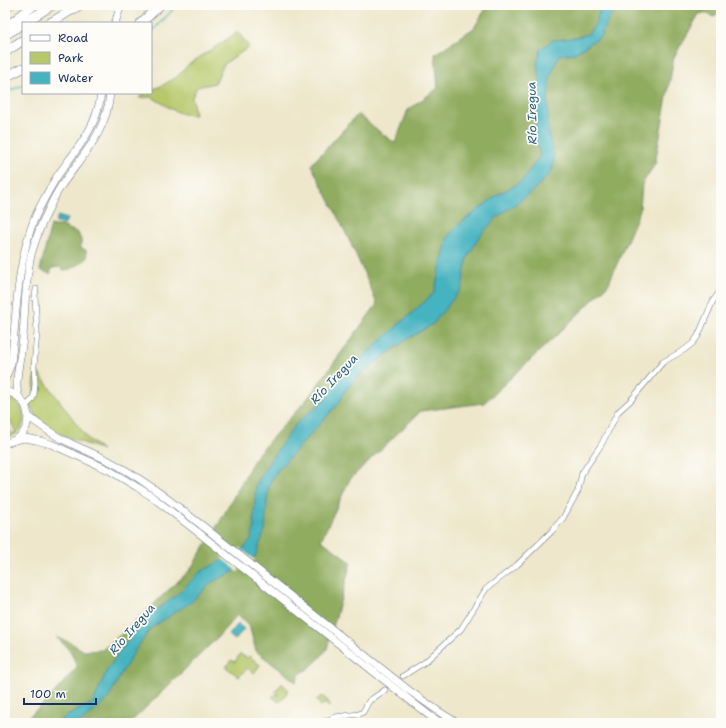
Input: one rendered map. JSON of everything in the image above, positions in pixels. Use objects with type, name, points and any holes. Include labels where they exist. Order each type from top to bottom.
[{"type":"highway","points":[[5,28],[34,5]]},
{"type":"highway","points":[[25,22],[52,5]]},
{"type":"highway","points":[[52,22],[80,5]]},
{"type":"highway","points":[[142,22],[160,5]]},
{"type":"highway","points":[[5,35],[22,24]]},
{"type":"highway","points":[[5,52],[22,41]]},
{"type":"highway","points":[[5,77],[22,68]]},
{"type":"main road","points":[[115,22],[121,5]]},
{"type":"main road","points":[[5,379],[11,364],[20,268],[24,249],[36,217],[49,190],[92,125],[101,94]]},
{"type":"main road","points":[[8,443],[23,433],[28,422],[26,406],[19,397],[16,387],[23,338],[26,292],[31,256],[35,241],[60,187],[84,155],[101,127],[108,107],[110,94]]},
{"type":"main road","points":[[5,391],[19,397]]},
{"type":"main road","points":[[28,416],[46,430],[63,440],[111,462],[158,491],[407,688],[440,713],[458,723]]},
{"type":"main road","points":[[8,443],[25,438],[51,444],[109,470],[151,496],[430,716],[441,723]]},
{"type":"street","points":[[5,11],[12,5]]},
{"type":"street","points":[[26,406],[32,400],[35,384],[34,366],[37,332],[36,288]]},
{"type":"street","points":[[403,676],[425,662],[459,631],[486,589],[517,565],[551,532],[563,518],[578,491],[582,473],[601,445],[618,412],[634,397],[663,362],[693,343],[698,336],[713,301],[721,290]]},
{"type":"street","points":[[322,723],[335,717],[359,714],[363,712],[369,701],[384,690]]},
{"type":"street","points":[[430,716],[437,723]]},
{"type":"green space","points":[[488,5],[721,5],[721,10],[714,17],[705,13],[699,14],[674,57],[655,164],[642,184],[640,210],[608,285],[484,403],[421,411],[350,479],[321,540],[351,562],[327,649],[319,659],[300,674],[296,682],[256,651],[249,625],[237,615],[217,638],[130,723],[21,723],[47,701],[77,667],[71,652],[56,637],[71,643],[84,651],[102,650],[125,631],[190,570],[222,518],[256,456],[308,398],[377,304],[346,233],[311,165],[358,114],[395,143],[408,110],[438,88],[435,54],[474,28]]},
{"type":"green space","points":[[238,32],[249,47],[224,64],[215,83],[197,87],[192,97],[195,115],[183,114],[173,110],[152,97],[139,98],[143,94],[152,94],[152,90],[177,77],[188,65]]},
{"type":"green space","points":[[51,225],[62,226],[78,233],[81,240],[81,248],[86,250],[87,257],[68,270],[63,270],[59,267],[52,268],[50,274],[40,270]]},
{"type":"green space","points":[[35,368],[88,439],[102,450],[65,436],[40,421],[28,401],[34,394]]},
{"type":"green space","points":[[5,396],[13,399],[19,404],[23,411],[24,418],[23,424],[19,431],[13,436],[5,439],[5,419],[12,434],[16,432],[5,411]]},
{"type":"green space","points":[[240,654],[247,658],[249,656],[260,665],[254,673],[248,668],[239,677],[226,667],[231,660],[235,662]]},
{"type":"green space","points":[[282,683],[288,689],[285,696],[279,702],[272,697],[274,695],[277,696],[278,694],[275,692]]},
{"type":"green space","points":[[323,696],[331,705],[328,707],[326,703],[321,706],[316,700]]},
{"type":"water","points":[[601,5],[615,5],[600,37],[575,53],[559,55],[550,77],[548,131],[554,158],[552,172],[529,194],[496,218],[479,237],[467,259],[462,288],[433,324],[406,340],[360,374],[345,391],[340,402],[277,471],[269,484],[265,530],[255,557],[235,571],[212,582],[191,602],[151,628],[136,649],[108,699],[90,715],[79,723],[55,723],[93,703],[107,670],[131,636],[150,615],[179,593],[200,572],[243,549],[251,540],[254,529],[256,485],[269,462],[296,424],[323,401],[337,380],[434,293],[448,236],[462,222],[497,195],[521,182],[540,156],[535,135],[540,77],[537,64],[541,48],[554,40],[574,38],[588,34],[596,23]]},
{"type":"water","points":[[58,216],[67,219],[64,225],[55,222]]},
{"type":"water","points":[[238,624],[244,629],[235,640],[229,635]]},
{"type":"pier","points":[[240,548],[255,560],[237,572],[221,558]]},
{"type":"waterway","points":[[152,32],[177,5]]},
{"type":"waterway","points":[[5,93],[22,85]]},
{"type":"water label","name":"Río Iregua","points":[[532,113]]},
{"type":"water label","name":"Río Iregua","points":[[334,379]]},
{"type":"water label","name":"Río Iregua","points":[[132,629]]}]
